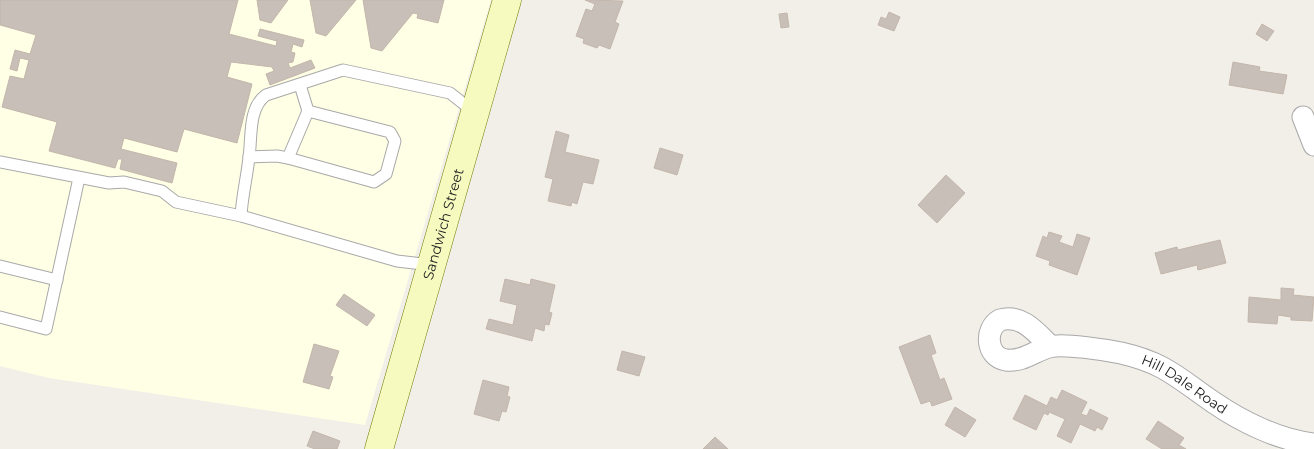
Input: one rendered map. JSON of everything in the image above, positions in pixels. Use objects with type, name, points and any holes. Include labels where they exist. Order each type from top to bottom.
[{"type":"street","name":"Sandwich Street","points":[[378,449],[474,112],[508,0]]},
{"type":"street","points":[[1303,117],[1314,146]]},
{"type":"street","name":"Hill Dale Road","points":[[1050,346],[1110,351],[1151,362],[1181,377],[1214,403],[1238,417],[1287,439],[1314,444]]},
{"type":"lane","points":[[241,216],[242,193],[249,157],[250,129],[258,100],[274,92],[343,70],[450,93],[474,112]]},
{"type":"lane","points":[[288,158],[308,111],[300,85]]},
{"type":"lane","points":[[249,157],[277,156],[288,158],[374,182],[386,174],[394,141],[390,132],[308,111]]},
{"type":"lane","points":[[0,162],[109,183],[124,182],[162,191],[176,202],[241,216],[397,261],[431,265]]},
{"type":"lane","points":[[0,317],[46,329],[79,178]]},
{"type":"lane","points":[[0,266],[57,280]]},
{"type":"shaded area","points":[[0,0],[491,0],[365,425],[49,378],[0,366]]},
{"type":"building","points":[[0,0],[238,0],[229,34],[276,46],[277,41],[258,36],[260,29],[304,40],[302,47],[293,44],[291,52],[295,53],[293,62],[288,63],[290,68],[311,60],[315,68],[270,85],[266,74],[274,71],[272,67],[231,62],[227,77],[252,84],[237,143],[184,129],[177,152],[124,138],[121,149],[177,163],[172,183],[120,169],[122,159],[118,159],[115,168],[49,151],[57,122],[2,107],[10,76],[24,79],[29,60],[20,58],[17,71],[10,69],[15,50],[30,54],[36,35],[0,25]]},
{"type":"building","points":[[257,0],[288,0],[271,23],[260,20]]},
{"type":"building","points":[[310,0],[356,0],[326,36],[316,33]]},
{"type":"building","points":[[363,0],[444,0],[438,23],[417,18],[418,14],[413,13],[382,51],[371,48]]},
{"type":"building","points":[[585,0],[623,1],[615,22],[619,24],[610,49],[599,45],[597,48],[583,43],[584,39],[576,36],[586,9],[592,11],[595,4]]},
{"type":"building","points":[[889,12],[900,17],[894,31],[878,25],[881,17],[886,19]]},
{"type":"building","points":[[787,13],[789,27],[781,28],[779,14]]},
{"type":"building","points":[[1262,24],[1274,31],[1267,41],[1256,34]]},
{"type":"building","points":[[1233,62],[1260,67],[1259,71],[1287,75],[1283,94],[1229,85]]},
{"type":"building","points":[[556,131],[569,135],[565,152],[599,160],[593,184],[583,182],[577,204],[572,202],[571,206],[548,201],[553,179],[545,177]]},
{"type":"building","points":[[660,148],[683,155],[677,175],[654,168]]},
{"type":"building","points":[[946,175],[965,193],[937,223],[918,205]]},
{"type":"building","points":[[1049,232],[1062,236],[1059,242],[1073,247],[1077,234],[1090,238],[1077,275],[1049,265],[1050,261],[1036,256],[1043,236],[1047,238]]},
{"type":"building","points":[[1220,240],[1226,263],[1198,270],[1197,265],[1161,274],[1155,253],[1177,247],[1178,250]]},
{"type":"building","points":[[505,279],[530,285],[531,279],[555,285],[549,312],[552,313],[549,325],[545,324],[544,331],[535,328],[532,341],[486,329],[489,319],[513,325],[517,305],[500,301]]},
{"type":"building","points":[[1281,288],[1294,289],[1293,295],[1314,297],[1312,321],[1291,320],[1291,317],[1278,315],[1277,324],[1248,322],[1249,297],[1281,300]]},
{"type":"building","points":[[344,294],[375,315],[367,326],[336,305]]},
{"type":"building","points":[[930,335],[936,353],[931,355],[940,380],[944,378],[952,399],[932,406],[930,401],[921,404],[899,347]]},
{"type":"building","points":[[314,344],[339,351],[330,376],[333,377],[329,389],[303,382]]},
{"type":"building","points":[[622,351],[645,357],[639,376],[617,370]]},
{"type":"building","points":[[483,380],[509,387],[507,396],[510,397],[506,412],[502,411],[499,421],[474,414]]},
{"type":"building","points":[[1062,390],[1087,402],[1081,414],[1087,416],[1090,409],[1108,418],[1102,430],[1097,427],[1095,431],[1080,424],[1071,443],[1057,436],[1065,419],[1049,412],[1048,415],[1044,413],[1036,430],[1013,419],[1025,395],[1047,406],[1051,397],[1057,400]]},
{"type":"building","points":[[955,407],[976,420],[965,437],[945,425]]},
{"type":"building","points":[[1158,421],[1184,438],[1179,445],[1186,449],[1162,449],[1146,439]]},
{"type":"building","points":[[313,431],[340,441],[337,449],[315,449],[307,446]]},
{"type":"building","points":[[715,437],[728,449],[703,449]]}]
